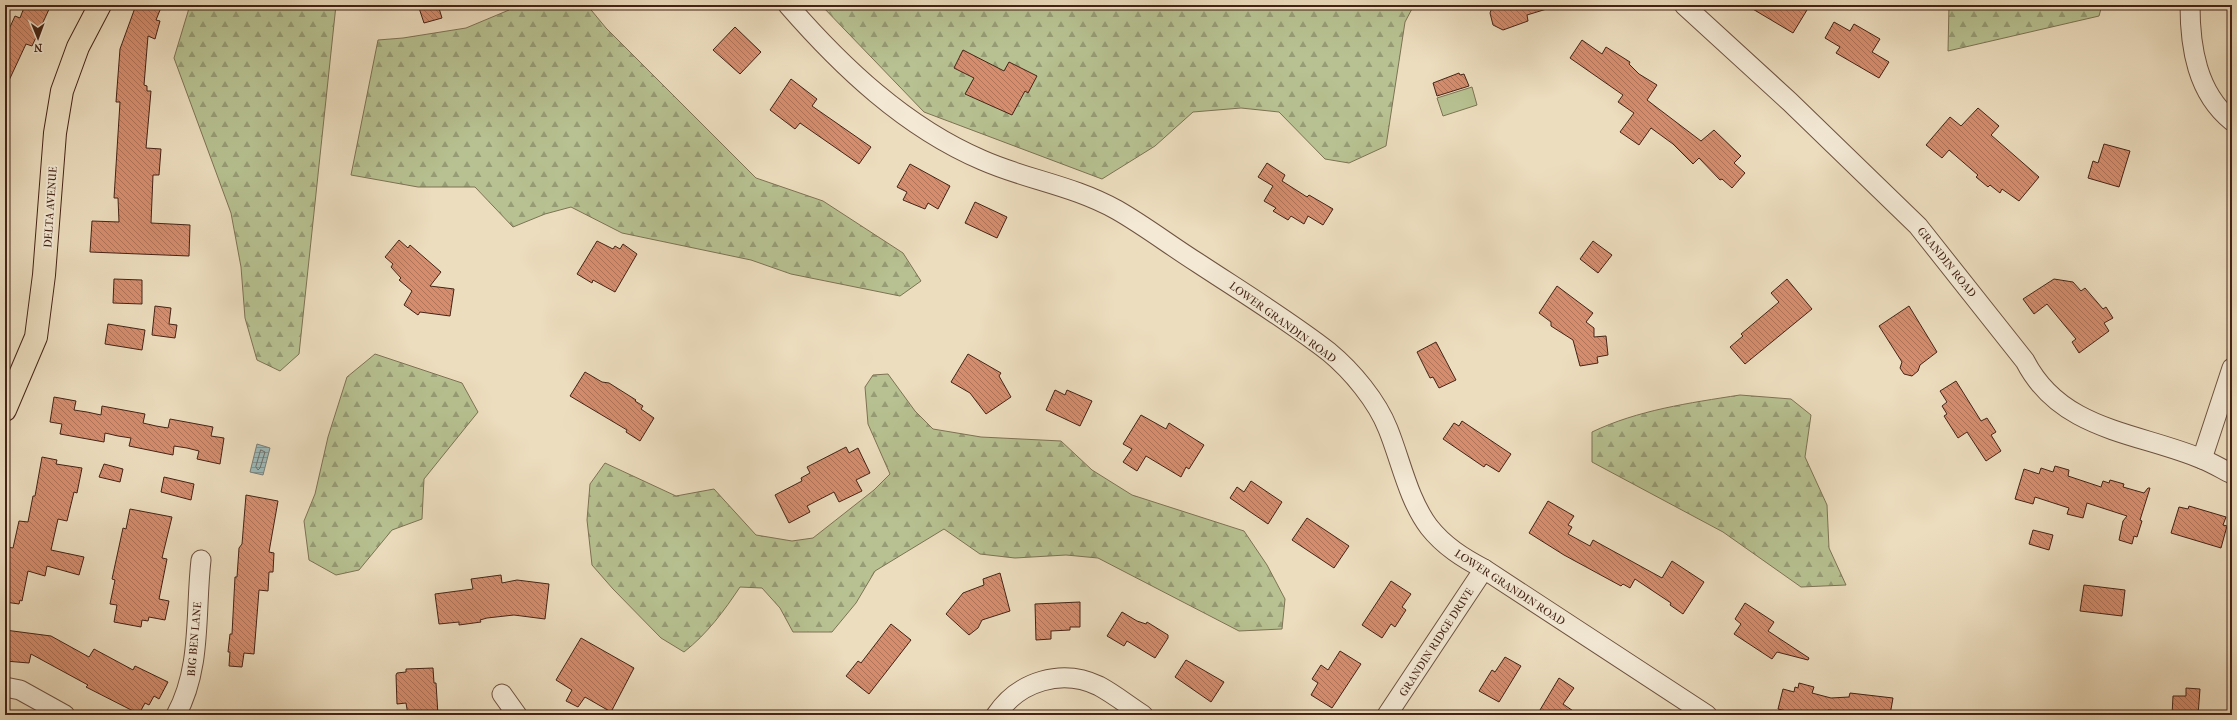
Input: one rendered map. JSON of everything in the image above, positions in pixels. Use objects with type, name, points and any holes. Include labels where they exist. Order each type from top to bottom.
[{"type":"main road","name":"DELTA AVENUE","points":[[5,410],[36,336],[44,274],[55,133],[62,90],[78,47],[100,5]]},
{"type":"street","name":"LOWER GRANDIN ROAD","points":[[788,5],[844,64],[893,108],[917,125],[949,144],[982,160],[1024,176],[1060,185],[1117,210],[1257,301],[1330,353],[1357,381],[1372,400],[1387,426],[1417,508],[1430,528],[1451,549],[1707,715]]},
{"type":"street","name":"GRANDIN ROAD","points":[[1684,5],[1790,102],[1918,226],[2025,361],[2032,374],[2046,392],[2063,407],[2083,418],[2120,432],[2202,459],[2232,474]]},
{"type":"street","points":[[2190,5],[2190,30],[2195,64],[2206,90],[2232,122]]},
{"type":"street","points":[[2202,459],[2232,368]]},
{"type":"street","name":"BIG BEN LANE","points":[[176,715],[184,700],[191,681],[201,560]]},
{"type":"street","name":"GRANDIN RIDGE DRIVE","points":[[1387,715],[1484,569]]},
{"type":"street","points":[[996,715],[1012,696],[1026,687],[1055,678],[1070,678],[1085,681],[1100,687],[1143,715]]},
{"type":"street","points":[[5,687],[20,690],[65,715]]},
{"type":"street","points":[[502,694],[517,715]]},
{"type":"green space","points":[[190,5],[336,5],[299,354],[280,371],[257,360],[245,318],[241,267],[231,213],[174,58]]},
{"type":"green space","points":[[512,5],[587,5],[606,28],[756,178],[823,201],[903,253],[921,281],[900,296],[791,274],[751,260],[622,233],[571,207],[545,214],[513,227],[475,187],[418,187],[351,175],[378,40],[403,38],[466,28],[509,10]]},
{"type":"green space","points":[[821,5],[1414,5],[1405,22],[1386,146],[1349,163],[1325,159],[1279,112],[1241,108],[1193,112],[1155,146],[1102,179],[924,112]]},
{"type":"green space","points":[[1949,5],[2102,5],[2099,16],[1948,51]]},
{"type":"green space","points":[[1472,87],[1477,105],[1443,116],[1437,98]]},
{"type":"green space","points":[[375,354],[462,383],[478,412],[424,479],[422,519],[392,530],[359,570],[336,575],[309,560],[304,521],[315,494],[328,437],[347,377]]},
{"type":"green space","points":[[888,374],[915,411],[933,429],[981,437],[1061,441],[1092,470],[1132,495],[1244,531],[1267,565],[1285,599],[1282,629],[1239,631],[1098,558],[1066,555],[1015,558],[980,554],[944,529],[875,571],[856,603],[832,632],[793,632],[780,608],[762,588],[740,587],[715,622],[684,652],[661,638],[613,589],[592,565],[587,520],[590,484],[605,463],[676,496],[714,489],[756,535],[792,541],[813,538],[874,490],[890,474],[868,424],[865,387],[873,375]]},
{"type":"green space","points":[[1740,395],[1791,399],[1811,415],[1805,457],[1827,505],[1829,548],[1846,585],[1801,587],[1723,532],[1592,462],[1592,432],[1609,424],[1664,408]]},
{"type":"water","points":[[257,444],[270,448],[263,475],[250,472]]},
{"type":"building","points":[[25,5],[51,5],[32,46],[26,44],[5,89],[5,38],[15,16],[20,18]]},
{"type":"building","points":[[136,5],[162,5],[156,20],[160,21],[155,39],[148,36],[144,85],[147,86],[147,91],[151,91],[146,148],[161,149],[159,175],[153,175],[151,223],[190,225],[189,256],[90,252],[92,221],[119,222],[118,198],[114,198],[120,102],[116,102],[120,49]]},
{"type":"building","points":[[418,5],[438,5],[442,18],[424,23]]},
{"type":"building","points":[[1493,5],[1549,5],[1550,8],[1527,15],[1528,21],[1503,30],[1493,25],[1490,13]]},
{"type":"building","points":[[1746,5],[1810,5],[1793,33]]},
{"type":"building","points":[[1834,22],[1850,31],[1854,24],[1880,39],[1872,52],[1889,62],[1879,78],[1836,53],[1840,47],[1825,38]]},
{"type":"building","points":[[735,27],[761,52],[740,74],[713,50]]},
{"type":"building","points":[[1582,40],[1602,54],[1606,47],[1630,62],[1629,64],[1639,74],[1657,85],[1647,100],[1701,141],[1714,130],[1741,156],[1734,163],[1745,173],[1732,188],[1722,179],[1720,180],[1699,158],[1693,164],[1673,144],[1651,128],[1639,145],[1620,132],[1634,113],[1618,102],[1623,95],[1570,58]]},
{"type":"building","points":[[963,50],[1004,71],[1009,62],[1037,76],[1028,93],[1025,91],[1012,115],[965,94],[974,78],[954,68]]},
{"type":"building","points":[[1459,73],[1460,75],[1464,74],[1469,86],[1437,96],[1433,83]]},
{"type":"building","points":[[791,79],[817,99],[812,106],[871,147],[859,164],[800,123],[795,129],[770,110]]},
{"type":"building","points":[[1978,108],[1999,126],[1991,135],[2039,177],[2019,201],[2002,189],[2000,193],[1990,185],[1988,187],[1976,177],[1978,175],[1949,150],[1942,158],[1926,145],[1950,117],[1961,126]]},
{"type":"building","points":[[2104,144],[2130,151],[2119,187],[2088,178],[2093,161],[2098,163]]},
{"type":"building","points":[[1267,163],[1285,175],[1282,181],[1307,197],[1309,195],[1333,209],[1323,225],[1308,216],[1304,224],[1291,216],[1288,220],[1273,211],[1276,208],[1264,201],[1273,186],[1258,177]]},
{"type":"building","points":[[910,164],[950,186],[938,209],[928,203],[925,209],[903,200],[907,192],[897,187]]},
{"type":"building","points":[[975,202],[1007,217],[997,238],[965,223]]},
{"type":"building","points":[[399,240],[408,248],[410,245],[441,272],[430,286],[454,289],[450,316],[420,312],[418,315],[404,305],[412,291],[399,280],[401,278],[391,267],[393,264],[385,257]]},
{"type":"building","points":[[597,241],[613,249],[615,246],[620,249],[623,244],[637,254],[615,292],[593,280],[592,283],[577,274]]},
{"type":"building","points":[[1593,241],[1612,255],[1598,273],[1580,259]]},
{"type":"building","points":[[114,279],[142,280],[142,304],[113,303]]},
{"type":"building","points":[[1787,279],[1812,309],[1745,364],[1730,347],[1743,336],[1741,334],[1779,302],[1771,293]]},
{"type":"building","points":[[2054,279],[2073,282],[2081,291],[2085,288],[2103,309],[2106,307],[2113,318],[2104,323],[2109,331],[2079,353],[2072,342],[2076,339],[2047,304],[2034,314],[2023,299]]},
{"type":"building","points":[[1557,286],[1593,313],[1586,322],[1594,328],[1594,337],[1606,336],[1608,355],[1597,357],[1598,363],[1580,366],[1573,340],[1551,326],[1551,322],[1539,313]]},
{"type":"building","points":[[155,306],[171,308],[169,324],[177,325],[175,338],[152,335]]},
{"type":"building","points":[[1909,306],[1937,352],[1920,365],[1918,371],[1912,376],[1904,374],[1900,368],[1902,362],[1879,326]]},
{"type":"building","points":[[108,324],[145,330],[142,350],[105,344]]},
{"type":"building","points":[[1436,342],[1456,380],[1439,388],[1433,377],[1430,378],[1417,352]]},
{"type":"building","points":[[968,354],[1001,373],[999,376],[1011,397],[986,414],[970,393],[951,382]]},
{"type":"building","points":[[585,372],[602,382],[609,383],[636,400],[635,401],[643,406],[641,409],[654,418],[640,441],[626,432],[627,430],[570,396]]},
{"type":"building","points":[[1956,381],[1981,421],[1987,418],[1996,432],[1991,435],[2001,451],[1986,461],[1967,432],[1958,438],[1944,416],[1947,414],[1942,406],[1947,402],[1940,391]]},
{"type":"building","points":[[1055,390],[1065,395],[1067,390],[1092,401],[1080,426],[1046,410]]},
{"type":"building","points":[[54,397],[76,401],[74,410],[101,415],[102,406],[145,414],[143,423],[156,426],[168,428],[170,419],[213,427],[211,436],[224,438],[220,464],[197,459],[199,451],[187,448],[174,446],[173,455],[129,446],[131,438],[105,433],[104,442],[60,434],[62,424],[50,422]]},
{"type":"building","points":[[1141,415],[1166,429],[1169,423],[1204,445],[1189,469],[1186,467],[1181,477],[1146,456],[1137,471],[1123,462],[1132,449],[1123,444]]},
{"type":"building","points":[[1462,421],[1511,454],[1499,472],[1486,464],[1484,467],[1443,439],[1454,423],[1459,426]]},
{"type":"building","points":[[846,447],[849,453],[858,448],[870,473],[856,480],[862,491],[839,502],[834,492],[807,506],[810,512],[789,523],[775,495],[802,481],[801,478],[810,473],[807,467]]},
{"type":"building","points":[[42,457],[57,460],[56,464],[82,468],[77,493],[74,492],[67,521],[58,519],[51,550],[84,557],[79,575],[47,566],[45,576],[28,571],[22,601],[20,600],[19,604],[5,602],[5,555],[7,547],[13,548],[19,521],[28,522],[33,496],[35,496]]},
{"type":"building","points":[[104,464],[123,469],[120,482],[99,477]]},
{"type":"building","points":[[2055,466],[2069,470],[2068,476],[2101,487],[2103,481],[2109,483],[2110,480],[2124,484],[2123,487],[2144,493],[2148,488],[2150,488],[2140,520],[2142,521],[2137,537],[2134,536],[2132,544],[2119,540],[2123,521],[2127,516],[2087,503],[2083,518],[2067,514],[2069,508],[2035,497],[2033,504],[2015,499],[2024,469],[2039,474],[2041,468],[2053,472]]},
{"type":"building","points":[[164,477],[194,484],[191,500],[161,492]]},
{"type":"building","points":[[1251,481],[1282,502],[1268,524],[1230,498],[1237,487],[1244,492]]},
{"type":"building","points":[[246,495],[278,501],[269,552],[274,553],[273,572],[269,572],[268,591],[259,590],[254,654],[244,653],[242,667],[229,666],[230,652],[228,652],[230,634],[232,634],[235,577],[237,577],[239,548],[242,544]]},
{"type":"building","points":[[1548,501],[1574,516],[1568,525],[1572,527],[1568,534],[1590,546],[1593,540],[1662,578],[1672,561],[1704,582],[1683,614],[1670,605],[1671,603],[1635,579],[1630,588],[1623,584],[1621,586],[1564,555],[1529,533]]},
{"type":"building","points":[[2189,506],[2226,517],[2223,525],[2227,526],[2221,548],[2171,533],[2179,507],[2188,509]]},
{"type":"building","points":[[130,509],[172,517],[162,558],[167,559],[159,599],[169,601],[165,620],[149,617],[148,621],[142,620],[141,627],[114,622],[117,605],[110,604],[115,580],[112,579],[123,528],[126,529]]},
{"type":"building","points":[[1307,518],[1349,546],[1334,568],[1292,540]]},
{"type":"building","points":[[2033,530],[2053,535],[2049,550],[2029,544]]},
{"type":"building","points":[[1000,573],[1010,611],[982,620],[978,628],[969,635],[946,614],[963,593],[984,585],[983,579]]},
{"type":"building","points":[[501,575],[502,583],[517,580],[549,584],[545,619],[514,615],[487,618],[480,620],[481,622],[459,625],[459,622],[439,624],[435,594],[473,589],[471,579]]},
{"type":"building","points":[[1391,581],[1411,594],[1402,607],[1406,610],[1395,627],[1391,624],[1382,638],[1362,625]]},
{"type":"building","points":[[2084,585],[2125,590],[2122,616],[2080,611]]},
{"type":"building","points":[[1080,602],[1080,627],[1070,627],[1070,630],[1051,631],[1051,639],[1036,640],[1035,604]]},
{"type":"building","points":[[1745,603],[1774,622],[1768,631],[1809,658],[1808,660],[1777,652],[1772,659],[1734,634],[1741,624],[1735,619]]},
{"type":"building","points":[[1122,612],[1137,621],[1146,624],[1147,622],[1168,635],[1168,638],[1155,658],[1127,641],[1124,646],[1107,636]]},
{"type":"building","points":[[891,624],[911,640],[869,694],[846,676],[858,661],[861,663]]},
{"type":"building","points":[[5,630],[51,636],[89,657],[94,649],[133,670],[135,666],[168,682],[159,699],[154,696],[149,705],[145,703],[139,714],[86,687],[88,685],[31,654],[29,663],[5,661]]},
{"type":"building","points":[[581,638],[634,668],[611,712],[585,697],[578,707],[566,701],[572,690],[556,680]]},
{"type":"building","points":[[1340,651],[1361,664],[1332,708],[1311,695],[1318,683],[1312,679],[1321,665],[1328,670]]},
{"type":"building","points":[[1505,657],[1521,666],[1499,702],[1479,691],[1492,670],[1495,672]]},
{"type":"building","points":[[1186,660],[1224,682],[1211,702],[1175,677]]},
{"type":"building","points":[[433,668],[434,683],[436,683],[438,715],[408,715],[406,703],[397,704],[397,673],[406,672],[406,669]]},
{"type":"building","points":[[1559,678],[1574,688],[1563,704],[1579,715],[1546,715],[1540,710]]},
{"type":"building","points":[[1799,683],[1814,687],[1812,693],[1831,698],[1849,697],[1850,693],[1893,698],[1890,715],[1855,715],[1855,713],[1828,710],[1827,715],[1803,715],[1778,709],[1783,689],[1794,692],[1795,687],[1798,688]]},
{"type":"building","points":[[2186,688],[2200,689],[2198,715],[2172,715],[2173,696],[2186,696]]}]
